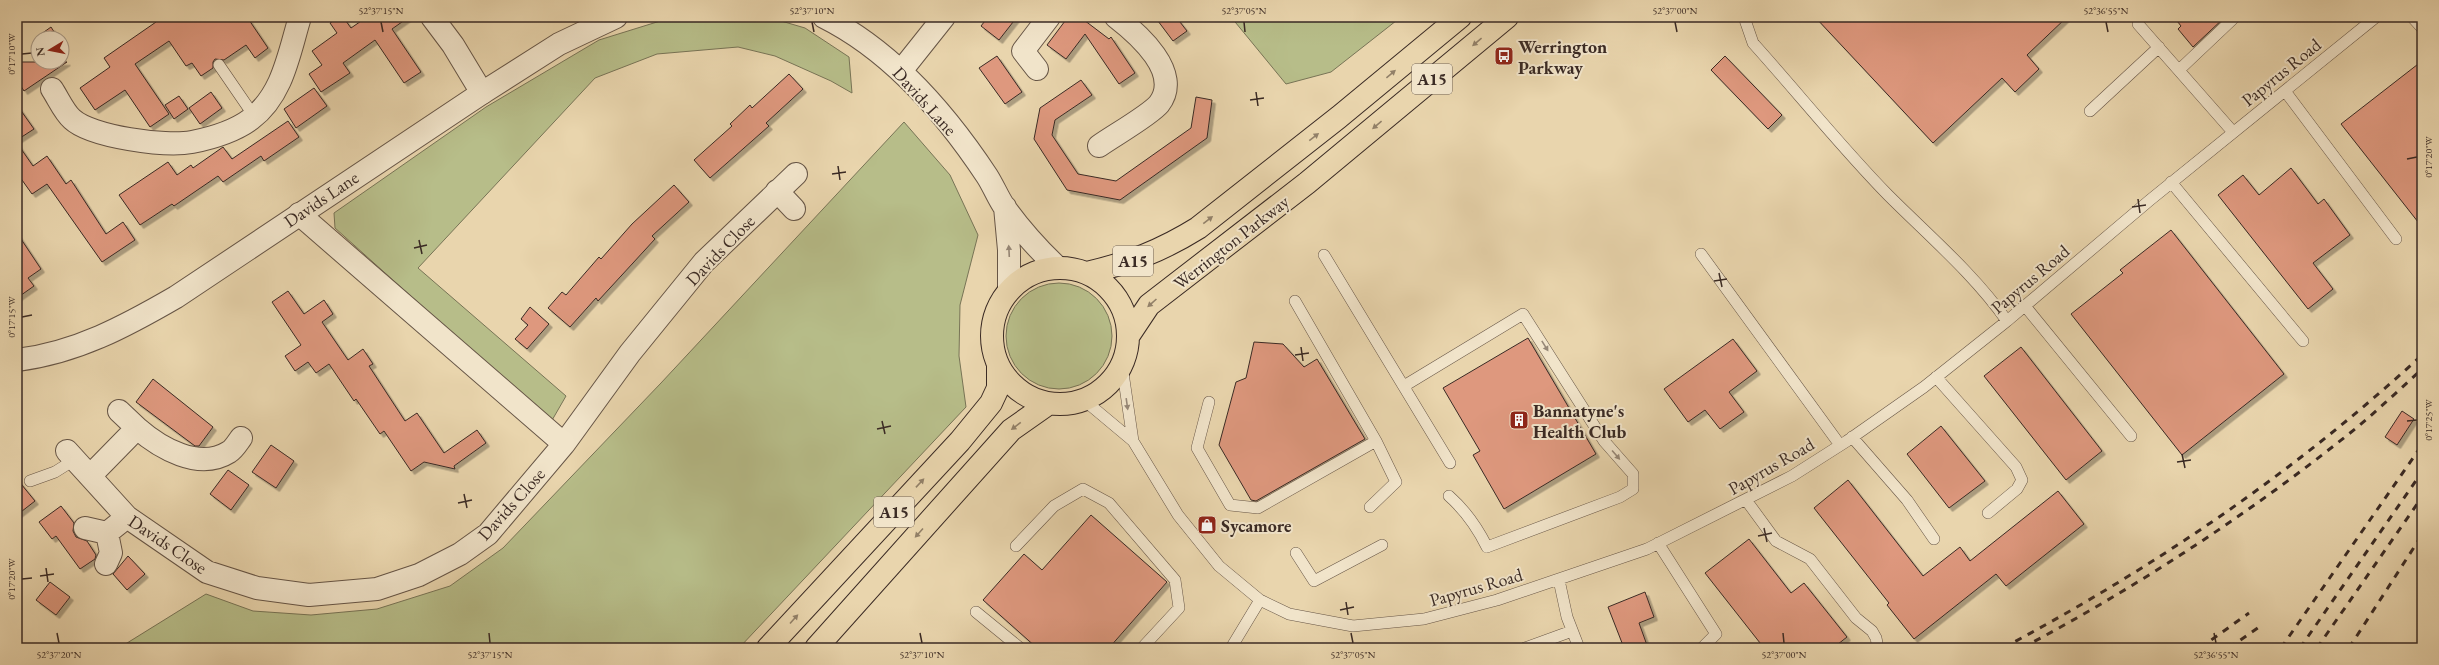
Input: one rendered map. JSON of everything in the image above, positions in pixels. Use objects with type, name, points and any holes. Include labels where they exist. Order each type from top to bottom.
[{"type":"highway","name":"Werrington Parkway","points":[[1087,273],[1126,264],[1175,242],[1198,228],[1339,117],[1460,17]]},
{"type":"highway","name":"Werrington Parkway","points":[[1129,335],[1149,305],[1307,183],[1506,17]]},
{"type":"highway","points":[[1057,268],[1073,269],[1087,273],[1104,283],[1117,298],[1126,316],[1129,335],[1127,351],[1122,366],[1108,384],[1100,392],[1072,404],[1048,404],[1032,398],[1018,390],[1007,379],[998,365],[992,346],[993,326],[998,307],[1009,290],[1023,278],[1039,271],[1057,268]]},
{"type":"highway","name":"A15","points":[[768,648],[960,441],[986,408],[998,388],[998,365]]},
{"type":"highway","name":"A15","points":[[816,648],[1011,430],[1048,404]]},
{"type":"street","points":[[52,89],[72,119],[97,132],[153,142],[191,142],[232,130],[254,116],[279,86],[300,17]]},
{"type":"street","points":[[432,17],[453,45],[482,93]]},
{"type":"street","name":"Davids Lane","points":[[17,360],[68,349],[129,325],[176,297],[482,93],[559,44],[616,17]]},
{"type":"street","name":"Davids Lane","points":[[824,17],[867,42],[901,71],[951,127],[988,177],[1005,207],[1033,244],[1057,268]]},
{"type":"street","points":[[901,71],[944,17]]},
{"type":"street","points":[[1037,69],[1023,51],[1049,17]]},
{"type":"street","points":[[1099,146],[1158,105],[1165,95],[1166,80],[1157,59],[1141,37],[1116,17]]},
{"type":"street","name":"Davids Close","points":[[71,455],[127,517],[207,572],[257,588],[309,595],[377,588],[419,575],[460,554],[488,534],[564,444],[630,353],[704,262],[796,174]]},
{"type":"street","points":[[777,191],[794,210]]},
{"type":"street","name":"Davids Lane","points":[[1005,207],[1009,250],[1009,290]]},
{"type":"street","points":[[300,214],[564,444]]},
{"type":"street","points":[[119,411],[149,438],[179,455],[199,459],[218,457],[230,452],[241,438]]},
{"type":"street","points":[[90,476],[137,428]]},
{"type":"street","points":[[107,533],[127,517]]},
{"type":"street","points":[[85,528],[107,533]]},
{"type":"street","points":[[106,564],[112,553],[107,533]]},
{"type":"lane","points":[[1744,17],[1753,43],[1887,194],[1957,262],[1996,305],[2007,321]]},
{"type":"lane","points":[[2179,70],[2235,17]]},
{"type":"lane","name":"Papyrus Road","points":[[1084,400],[1132,441],[1178,515],[1219,566],[1260,600],[1289,614],[1353,626],[1424,619],[1497,600],[1559,580],[1658,543],[1792,476],[1840,445],[1936,377],[2007,321],[2171,182],[2376,17]]},
{"type":"lane","points":[[2412,17],[2422,28]]},
{"type":"lane","points":[[2138,24],[2233,132]]},
{"type":"lane","points":[[2090,111],[2159,47]]},
{"type":"lane","points":[[219,65],[254,116]]},
{"type":"lane","points":[[2285,91],[2396,239]]},
{"type":"lane","points":[[2171,182],[2303,341]]},
{"type":"lane","points":[[1324,254],[1450,463]]},
{"type":"lane","points":[[1701,254],[1840,445]]},
{"type":"lane","points":[[1295,301],[1376,441],[1396,482],[1370,508]]},
{"type":"lane","points":[[2025,306],[2131,436]]},
{"type":"lane","points":[[1404,386],[1523,314],[1604,441],[1632,474],[1633,489],[1620,497],[1487,547],[1477,526],[1463,508],[1449,496]]},
{"type":"lane","name":"Papyrus Road","points":[[1122,366],[1132,441]]},
{"type":"lane","points":[[1936,377],[2016,467],[2022,480],[2017,489],[1988,513]]},
{"type":"lane","points":[[1209,402],[1197,448],[1230,505],[1258,508],[1376,441]]},
{"type":"lane","points":[[1852,437],[1907,500],[1934,539]]},
{"type":"lane","points":[[30,480],[55,472],[71,455]]},
{"type":"lane","points":[[1016,546],[1054,506],[1083,489],[1109,504],[1175,580],[1179,608],[1142,648]]},
{"type":"lane","points":[[1746,500],[1776,541],[1810,559],[1856,618],[1872,631],[1876,638],[1878,648]]},
{"type":"lane","points":[[1658,543],[1716,634],[1702,648]]},
{"type":"lane","points":[[1296,553],[1314,581],[1382,545]]},
{"type":"lane","points":[[1559,580],[1567,617],[1579,648]]},
{"type":"lane","points":[[1231,648],[1260,600]]},
{"type":"lane","points":[[976,612],[1020,648]]},
{"type":"lane","points":[[1525,648],[1572,631]]},
{"type":"green space","points":[[673,17],[771,18],[805,28],[849,57],[852,93],[831,81],[775,56],[738,47],[657,54],[595,78],[418,268],[566,396],[551,422],[335,228],[334,213],[486,107],[599,40]]},
{"type":"green space","points":[[1231,17],[1401,17],[1331,72],[1286,84]]},
{"type":"green space","points":[[904,122],[950,175],[978,235],[960,305],[959,356],[966,407],[739,648],[119,648],[206,594],[253,611],[311,615],[377,609],[450,586],[503,548],[661,383]]},
{"type":"green space","points":[[1059,283],[1079,287],[1097,298],[1108,316],[1112,336],[1108,356],[1097,374],[1079,385],[1059,389],[1039,385],[1021,374],[1010,356],[1006,336],[1010,316],[1021,298],[1039,287]]},
{"type":"building","points":[[152,17],[247,17],[268,48],[255,58],[246,45],[224,60],[215,59],[213,62],[213,68],[201,76],[192,63],[186,66],[169,41],[135,64],[169,114],[150,127],[125,90],[95,110],[80,88],[110,67],[104,58],[156,22]]},
{"type":"building","points":[[339,17],[343,17],[351,28],[367,17],[409,17],[392,29],[421,72],[404,83],[375,40],[343,63],[350,73],[321,92],[309,74],[322,65],[312,51],[337,33],[330,23]]},
{"type":"building","points":[[988,17],[1017,17],[999,40],[981,26]]},
{"type":"building","points":[[1068,17],[1080,17],[1109,39],[1111,37],[1135,73],[1119,84],[1085,34],[1066,59],[1047,45]]},
{"type":"building","points":[[1155,17],[1176,17],[1187,31],[1173,41]]},
{"type":"building","points":[[1815,17],[2067,17],[2027,55],[2039,69],[2015,92],[2002,78],[1933,143]]},
{"type":"building","points":[[2174,17],[2225,17],[2193,47],[2178,29],[2181,26]]},
{"type":"building","points":[[997,56],[1022,92],[1005,104],[979,68]]},
{"type":"building","points":[[1725,56],[1782,115],[1768,129],[1711,70]]},
{"type":"building","points":[[2422,61],[2422,227],[2341,124]]},
{"type":"building","points":[[17,62],[30,62],[30,70],[55,70],[24,91],[17,80]]},
{"type":"building","points":[[789,74],[803,89],[766,123],[769,126],[710,178],[694,160],[732,126],[730,124],[750,105],[752,108]]},
{"type":"building","points":[[1081,80],[1092,95],[1055,120],[1052,135],[1078,174],[1116,181],[1191,128],[1196,97],[1212,100],[1207,138],[1120,200],[1067,190],[1034,139],[1040,108]]},
{"type":"building","points":[[314,88],[327,106],[296,128],[284,109]]},
{"type":"building","points":[[211,92],[222,108],[200,124],[189,108]]},
{"type":"building","points":[[179,96],[188,109],[174,119],[165,105]]},
{"type":"building","points":[[17,105],[34,129],[17,140]]},
{"type":"building","points":[[288,121],[299,137],[264,161],[261,156],[223,182],[218,176],[174,206],[172,204],[140,225],[119,195],[168,162],[177,175],[191,165],[193,168],[223,147],[232,159]]},
{"type":"building","points":[[17,143],[33,166],[47,156],[66,184],[71,180],[106,234],[123,222],[135,240],[102,262],[47,184],[32,194],[17,173]]},
{"type":"building","points":[[2291,168],[2318,204],[2324,199],[2350,235],[2313,263],[2333,289],[2308,309],[2218,195],[2243,175],[2259,195]]},
{"type":"building","points":[[674,185],[689,202],[652,236],[655,239],[598,301],[596,298],[570,327],[548,308],[562,292],[566,295],[599,257],[601,259],[632,224]]},
{"type":"building","points":[[2171,230],[2284,374],[2182,455],[2071,314],[2123,273],[2120,270]]},
{"type":"building","points":[[17,233],[41,269],[28,278],[34,286],[17,298]]},
{"type":"building","points":[[288,291],[304,314],[324,300],[333,314],[322,322],[348,360],[363,349],[373,364],[369,366],[405,421],[417,413],[444,453],[477,430],[486,443],[454,466],[455,469],[424,462],[411,471],[384,431],[380,434],[356,399],[354,401],[329,364],[316,373],[308,362],[295,371],[285,356],[301,345],[272,302]]},
{"type":"building","points":[[530,307],[549,324],[527,349],[515,339],[528,325],[521,319]]},
{"type":"building","name":"Bannatyne's Health Club","points":[[1528,338],[1596,454],[1504,509],[1473,455],[1480,451],[1443,388]]},
{"type":"building","points":[[1733,339],[1757,371],[1729,392],[1744,412],[1720,429],[1705,410],[1688,422],[1664,389]]},
{"type":"building","points":[[1254,342],[1283,344],[1304,367],[1317,359],[1365,439],[1256,501],[1251,500],[1219,445],[1236,382],[1246,378]]},
{"type":"building","points":[[2021,347],[2102,451],[2066,480],[1984,376]]},
{"type":"building","points":[[153,379],[213,427],[199,446],[195,446],[136,402]]},
{"type":"building","points":[[2402,411],[2414,419],[2397,445],[2385,437]]},
{"type":"building","points":[[1941,426],[1985,481],[1949,508],[1907,454]]},
{"type":"building","points":[[271,445],[294,461],[276,488],[252,472]]},
{"type":"building","points":[[228,470],[249,485],[231,510],[210,494]]},
{"type":"building","points":[[17,479],[35,501],[17,515]]},
{"type":"building","points":[[1848,480],[1923,576],[1960,547],[1970,561],[2058,491],[2084,524],[2006,586],[1996,574],[1914,639],[1887,605],[1889,603],[1814,508]]},
{"type":"building","points":[[61,506],[74,523],[73,531],[76,537],[87,541],[96,555],[95,559],[80,569],[56,536],[52,539],[39,522]]},
{"type":"building","points":[[1091,515],[1167,582],[1109,648],[1037,648],[983,600],[1024,554],[1042,570]]},
{"type":"building","points":[[1749,539],[1791,593],[1804,583],[1847,637],[1833,648],[1764,648],[1705,573]]},
{"type":"building","points":[[128,556],[145,574],[127,590],[113,574]]},
{"type":"building","points":[[50,582],[70,597],[56,615],[36,600]]},
{"type":"building","points":[[1645,592],[1654,617],[1639,623],[1648,648],[1624,648],[1608,607]]},
{"type":"railway","points":[[2003,648],[2115,584],[2169,551],[2222,515],[2274,478],[2324,439],[2374,398],[2422,355]]},
{"type":"railway","points":[[2022,648],[2152,573],[2276,490],[2355,429],[2422,369]]},
{"type":"railway","points":[[2281,648],[2422,445]]},
{"type":"railway","points":[[2300,648],[2422,472]]},
{"type":"railway","points":[[2317,648],[2422,497]]},
{"type":"railway","points":[[2349,648],[2422,535]]},
{"type":"railway","points":[[2200,648],[2249,613]]},
{"type":"railway","points":[[2229,648],[2259,627]]},
{"type":"railway","points":[[2416,648],[2422,640]]},
{"type":"place","name":"Werrington Parkway","points":[[1504,56]]},
{"type":"place","name":"Bannatyne's Health Club","points":[[1519,420]]},
{"type":"place","name":"Sycamore","points":[[1207,525]]}]
